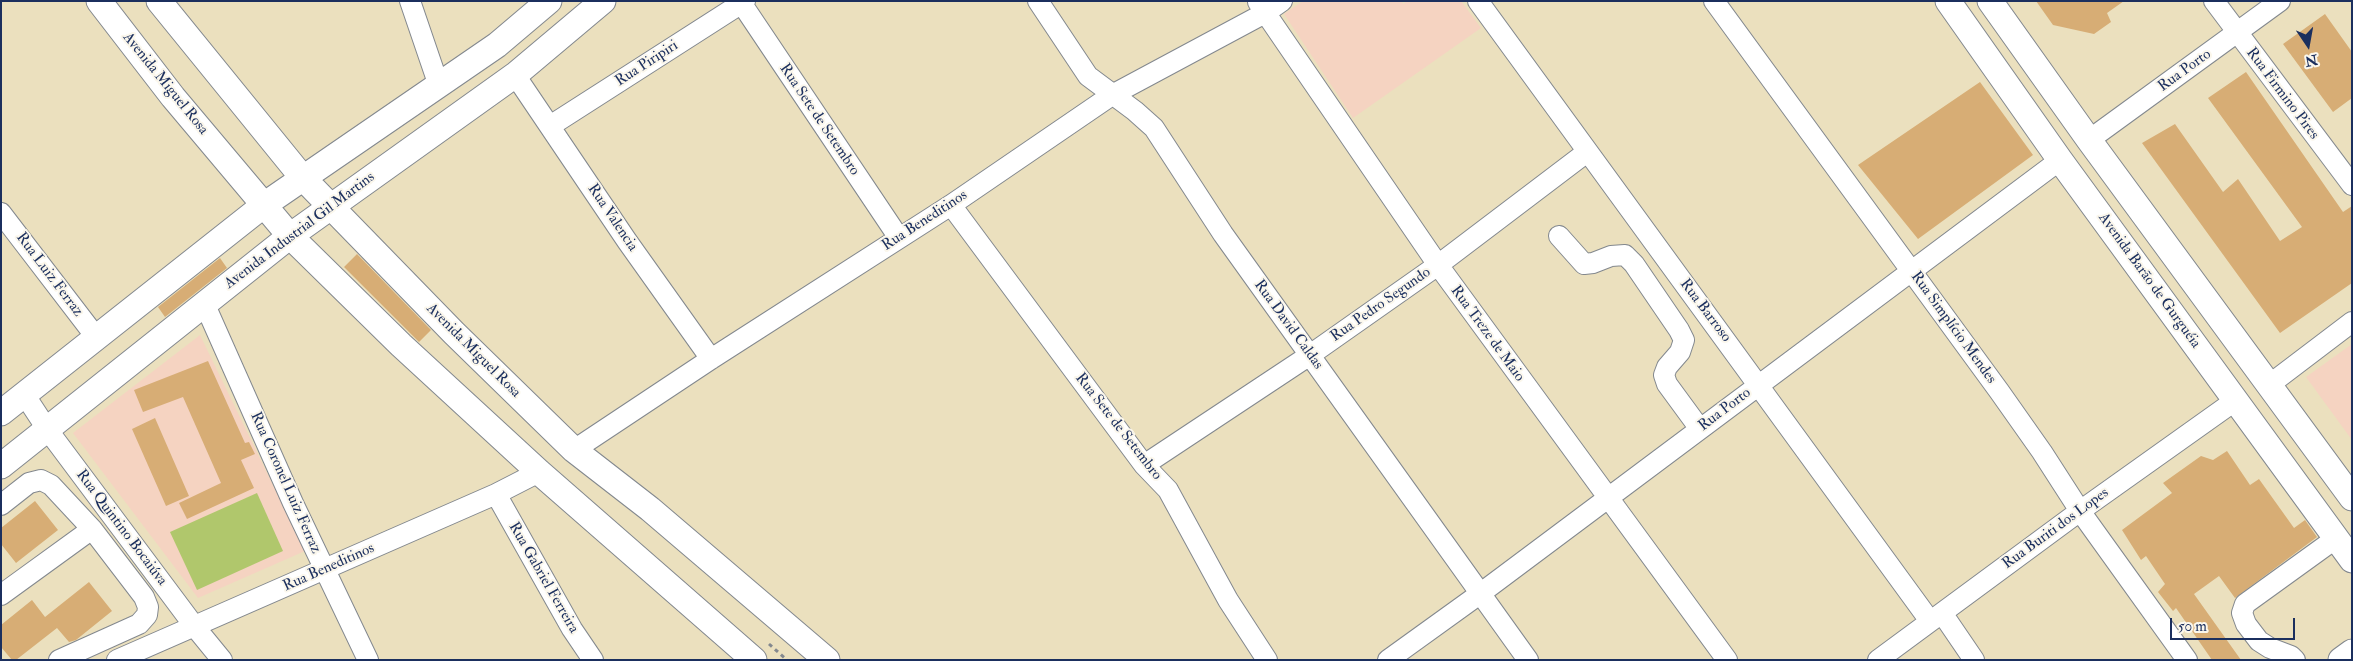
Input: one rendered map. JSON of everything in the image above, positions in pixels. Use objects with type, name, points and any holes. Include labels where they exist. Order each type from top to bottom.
[{"type":"main road","name":"Avenida Miguel Rosa","points":[[99,1],[173,97],[290,236],[401,345],[539,472],[754,660]]},
{"type":"main road","name":"Avenida Miguel Rosa","points":[[159,1],[302,177],[454,333],[574,450],[650,509],[827,660]]},
{"type":"main road","points":[[1,413],[264,205],[302,177],[497,45],[549,1]]},
{"type":"main road","name":"Avenida Industrial Gil Martins","points":[[1,466],[290,236],[516,75],[603,1]]},
{"type":"main road","name":"Avenida Barão de Gurguéia","points":[[1948,1],[2060,160],[2352,560]]},
{"type":"main road","points":[[1990,1],[2089,140],[2352,498]]},
{"type":"main road","points":[[2341,660],[2352,652]]},
{"type":"street","points":[[410,1],[439,86]]},
{"type":"street","name":"Rua David Caldas","points":[[1038,1],[1088,76],[1135,111],[1154,128],[1223,234],[1528,660]]},
{"type":"street","name":"Rua Beneditinos","points":[[574,450],[951,204],[1112,94],[1261,7],[1282,1]]},
{"type":"street","name":"Rua Barroso","points":[[1478,1],[1759,384],[1936,617],[1974,660]]},
{"type":"street","name":"Rua Simplício Mendes","points":[[1714,1],[2042,452],[2080,511],[2187,660]]},
{"type":"street","name":"Rua Firmino Pires","points":[[2214,1],[2236,33],[2352,185]]},
{"type":"street","name":"Rua Porto","points":[[2089,140],[2280,1]]},
{"type":"street","name":"Rua Piripiri","points":[[550,126],[743,2]]},
{"type":"street","name":"Rua Sete de Setembro","points":[[743,2],[899,238]]},
{"type":"street","name":"Rua Treze de Maio","points":[[1261,7],[1438,265],[1607,499],[1727,660]]},
{"type":"street","name":"Rua Valencia","points":[[516,75],[627,241],[711,359]]},
{"type":"street","name":"Rua Pedro Segundo","points":[[1144,465],[1310,355],[1438,265],[1587,152]]},
{"type":"street","name":"Rua Porto","points":[[1388,660],[1481,593],[2060,160]]},
{"type":"street","name":"Rua Sete de Setembro","points":[[951,204],[1144,465],[1168,490],[1228,600],[1268,660]]},
{"type":"street","name":"Rua Luiz Ferraz","points":[[1,213],[96,337]]},
{"type":"street","points":[[1559,236],[1584,264],[1593,263],[1611,256],[1625,255],[1634,264],[1684,340],[1680,352],[1667,367],[1664,375],[1667,384],[1700,429]]},
{"type":"street","name":"Rua Coronel Luiz Ferraz","points":[[205,305],[324,570],[368,660]]},
{"type":"street","points":[[2269,384],[2352,322]]},
{"type":"street","name":"Rua Quintino Bocaiúva","points":[[24,394],[47,429],[195,627],[222,660]]},
{"type":"street","name":"Rua Buriti dos Lopes","points":[[1878,660],[2080,511],[2236,400]]},
{"type":"street","name":"Rua Beneditinos","points":[[119,659],[496,494],[539,472]]},
{"type":"street","points":[[1,505],[29,483],[41,480],[50,485],[92,530],[144,596],[148,607],[147,615],[139,624],[59,660]]},
{"type":"street","name":"Rua Gabriel Ferreira","points":[[496,494],[567,621],[593,660]]},
{"type":"street","points":[[1,595],[92,530]]},
{"type":"street","points":[[2295,660],[2291,656],[2270,648],[2259,641],[2246,624],[2242,613],[2245,604],[2335,539]]},
{"type":"shaded area","points":[[1303,1],[1402,1],[1403,4],[1407,1],[1461,1],[1481,28],[1353,118],[1284,14]]},
{"type":"shaded area","points":[[200,335],[305,551],[198,598],[73,433]]},
{"type":"shaded area","points":[[2352,344],[2352,440],[2306,377]]},
{"type":"green space","points":[[257,493],[283,551],[197,590],[170,532]]},
{"type":"building","points":[[2036,1],[2124,1],[2107,13],[2111,22],[2094,34],[2053,25]]},
{"type":"building","points":[[2325,14],[2352,52],[2352,98],[2333,112],[2283,44]]},
{"type":"building","points":[[2246,72],[2343,212],[2352,206],[2352,283],[2280,333],[2142,143],[2175,124],[2223,192],[2238,179],[2280,241],[2302,227],[2208,98]]},
{"type":"building","points":[[1980,82],[2033,155],[1918,239],[1858,165]]},
{"type":"building","points":[[357,254],[431,330],[419,342],[344,267]]},
{"type":"building","points":[[220,258],[227,268],[165,317],[158,307]]},
{"type":"building","points":[[208,361],[245,443],[249,442],[255,454],[241,460],[254,488],[187,519],[179,503],[221,483],[183,397],[143,412],[134,390]]},
{"type":"building","points":[[155,418],[189,496],[166,506],[132,429]]},
{"type":"building","points":[[2227,451],[2250,485],[2259,479],[2294,528],[2305,520],[2317,537],[2235,598],[2219,576],[2194,594],[2241,660],[2212,660],[2176,608],[2173,611],[2158,592],[2165,584],[2146,556],[2141,560],[2122,530],[2172,493],[2163,483],[2201,456],[2213,460]]},
{"type":"building","points":[[35,501],[58,530],[16,563],[1,544],[1,528]]},
{"type":"building","points":[[89,582],[112,611],[76,640],[69,642],[57,628],[16,660],[12,660],[1,647],[1,625],[32,600],[45,617]]}]
